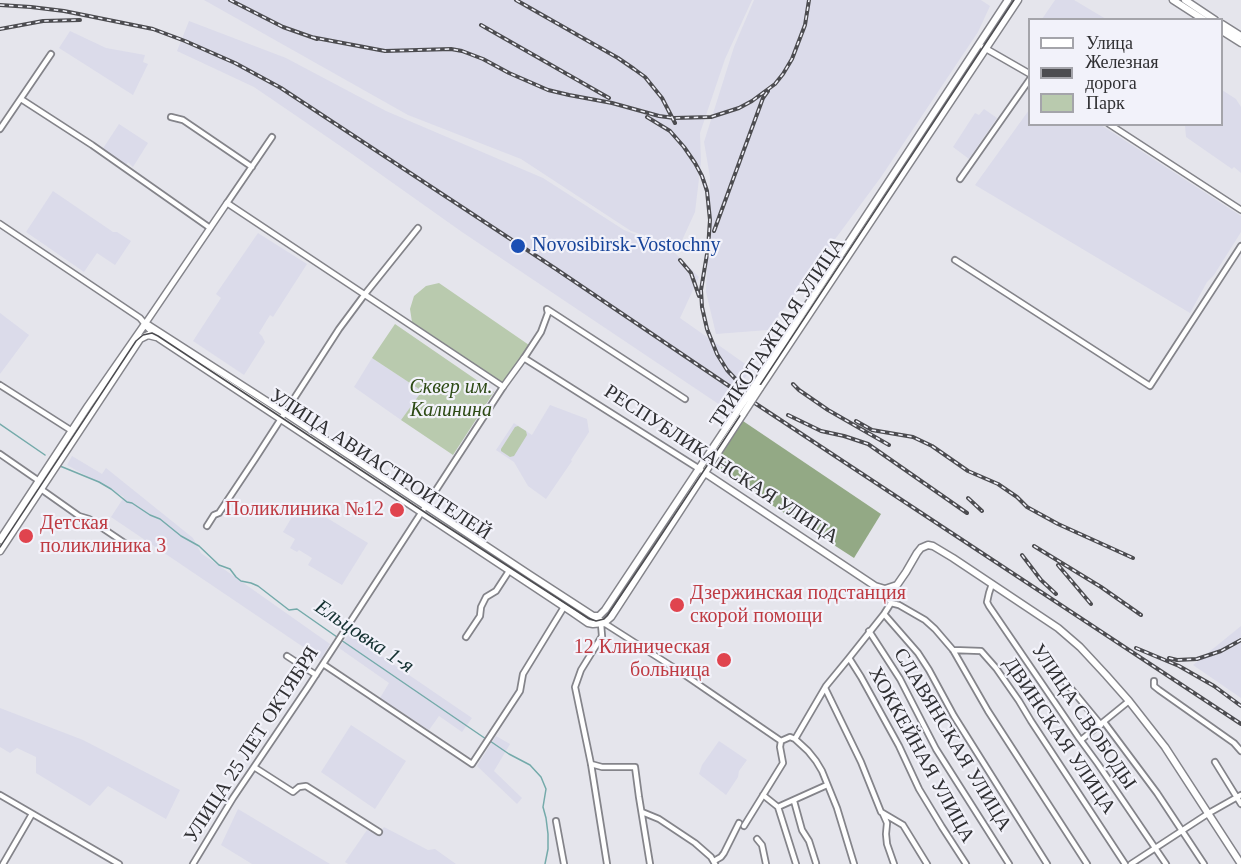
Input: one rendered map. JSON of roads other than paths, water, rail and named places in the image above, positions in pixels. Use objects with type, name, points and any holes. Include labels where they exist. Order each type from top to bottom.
[{"type":"main road","name":"ТРИКОТАЖНАЯ УЛИЦА","points":[[757,387],[1008,0]]},
{"type":"main road","name":"ТРИКОТАЖНАЯ УЛИЦА","points":[[603,624],[611,617],[661,542],[702,471],[740,412],[1018,0]]},
{"type":"main road","points":[[1173,0],[1201,18]]},
{"type":"main road","points":[[1185,0],[1212,18]]},
{"type":"main road","points":[[1223,25],[1241,36]]},
{"type":"main road","points":[[1223,32],[1241,43]]},
{"type":"main road","points":[[0,540],[143,336],[145,324]]},
{"type":"main road","points":[[0,551],[72,432],[145,324]]},
{"type":"main road","name":"УЛИЦА АВИАСТРОИТЕЛЕЙ","points":[[145,324],[157,337],[281,420],[603,624]]},
{"type":"main road","name":"УЛИЦА АВИАСТРОИТЕЛЕЙ","points":[[145,324],[285,413],[509,571],[583,619],[593,624],[603,624]]},
{"type":"main road","points":[[143,336],[157,337]]},
{"type":"main road","name":"ТРИКОТАЖНАЯ УЛИЦА","points":[[583,619],[586,620],[590,615],[599,616],[605,610],[653,538],[702,471]]},
{"type":"main road","name":"РЕСПУБЛИКАНСКАЯ УЛИЦА","points":[[702,471],[871,583],[885,589]]},
{"type":"main road","points":[[653,538],[653,542],[661,542]]},
{"type":"main road","points":[[885,589],[901,581],[917,553],[928,545],[940,550],[1058,628],[1129,701],[1165,747],[1241,864]]},
{"type":"street","points":[[978,45],[1028,73]]},
{"type":"street","points":[[0,129],[51,54]]},
{"type":"street","points":[[960,179],[1028,80]]},
{"type":"street","points":[[21,99],[210,228]]},
{"type":"street","points":[[171,117],[183,120],[252,167]]},
{"type":"street","points":[[1112,126],[1241,210]]},
{"type":"street","points":[[145,324],[272,137]]},
{"type":"street","points":[[227,203],[503,387]]},
{"type":"street","name":"УЛИЦА АВИАСТРОИТЕЛЕЙ","points":[[0,224],[140,318],[145,324]]},
{"type":"street","points":[[207,526],[214,515],[219,513],[339,329],[418,228]]},
{"type":"street","points":[[955,260],[1150,386],[1241,246]]},
{"type":"street","name":"УЛИЦА 25 ЛЕТ ОКТЯБРЯ","points":[[193,864],[233,798],[541,332],[548,313],[547,309],[684,399]]},
{"type":"street","name":"РЕСПУБЛИКАНСКАЯ УЛИЦА","points":[[524,358],[702,471]]},
{"type":"street","points":[[0,385],[72,432]]},
{"type":"street","points":[[0,454],[78,516],[89,519],[132,548]]},
{"type":"street","points":[[466,637],[480,616],[486,597],[496,591],[509,571]]},
{"type":"street","name":"УЛИЦА СВОБОДЫ","points":[[992,584],[987,602],[989,606],[1166,864]]},
{"type":"street","points":[[885,589],[891,603],[925,620],[953,650],[977,693],[1087,864]]},
{"type":"street","name":"ХОККЕЙНАЯ УЛИЦА","points":[[891,603],[886,615],[869,631],[849,658],[899,746],[919,789],[966,864]]},
{"type":"street","points":[[323,664],[472,764],[520,691],[523,674],[564,607]]},
{"type":"street","points":[[886,615],[918,653],[929,670],[954,716],[1047,864]]},
{"type":"street","points":[[603,624],[676,669],[781,741]]},
{"type":"street","name":"ТРИКОТАЖНАЯ УЛИЦА","points":[[591,764],[575,687],[581,670],[602,636],[603,624]]},
{"type":"street","name":"СЛАВЯНСКАЯ УЛИЦА","points":[[869,631],[900,679],[936,749],[1009,864]]},
{"type":"street","name":"ДВИНСКАЯ УЛИЦА","points":[[953,650],[981,651],[996,668],[1125,864]]},
{"type":"street","points":[[287,656],[316,675]]},
{"type":"street","points":[[795,739],[825,688],[849,658]]},
{"type":"street","points":[[1054,668],[1144,775],[1204,864]]},
{"type":"street","points":[[1154,681],[1154,686],[1241,751]]},
{"type":"street","points":[[825,688],[861,762],[887,823],[887,844],[894,864]]},
{"type":"street","points":[[1081,740],[1129,701]]},
{"type":"street","points":[[781,741],[790,737],[795,739],[816,761],[837,808],[854,864]]},
{"type":"street","points":[[744,826],[783,763],[781,741]]},
{"type":"street","points":[[640,759],[636,767],[650,864]]},
{"type":"street","points":[[1215,762],[1239,796],[1241,804]]},
{"type":"street","points":[[607,864],[591,764],[602,767],[636,767]]},
{"type":"street","points":[[254,767],[292,792],[299,787],[306,786],[379,832]]},
{"type":"street","points":[[778,807],[827,785]]},
{"type":"street","points":[[0,795],[119,864]]},
{"type":"street","points":[[763,795],[778,807],[796,864]]},
{"type":"street","points":[[1131,864],[1239,796]]},
{"type":"street","points":[[794,801],[802,830],[809,841],[816,863]]},
{"type":"street","points":[[642,812],[659,819],[686,836],[704,850],[714,863],[724,853],[739,823]]},
{"type":"street","points":[[882,812],[903,825],[927,864]]},
{"type":"street","points":[[3,864],[32,814]]},
{"type":"street","points":[[887,823],[892,818]]},
{"type":"street","points":[[556,821],[564,864]]},
{"type":"street","points":[[757,839],[762,845],[766,864]]},
{"type":"waterway","name":"Ельцовка 1-я","points":[[0,424],[45,455]]},
{"type":"waterway","name":"Ельцовка 1-я","points":[[60,466],[99,482],[127,502],[160,519],[181,536],[199,546],[219,565],[230,569],[241,581],[258,586],[289,610],[297,609],[337,637]]},
{"type":"waterway","name":"Ельцовка 1-я","points":[[341,640],[486,739]]},
{"type":"waterway","name":"Ельцовка 1-я","points":[[490,741],[530,765],[541,777],[546,789],[543,807],[548,849],[545,864]]},
{"type":"tram line","points":[[0,547],[136,341],[143,335],[152,333],[588,618],[596,621],[604,619],[1014,0]]},
{"type":"railway","points":[[230,0],[283,27],[317,39]]},
{"type":"railway","points":[[516,0],[618,58],[645,77],[662,98],[675,123]]},
{"type":"railway","points":[[311,37],[385,51],[451,49],[462,51],[548,90],[612,103],[659,116],[711,117],[739,108],[775,84],[792,59],[805,25],[809,0]]},
{"type":"railway","points":[[0,5],[64,11],[153,29],[235,63],[281,88],[1241,724]]},
{"type":"railway","points":[[0,29],[43,21],[80,20]]},
{"type":"railway","points":[[481,25],[609,98]]},
{"type":"railway","points":[[714,231],[763,98],[768,91]]},
{"type":"railway","points":[[647,117],[670,131],[684,147],[702,176],[707,191],[710,220],[701,290],[702,307],[707,329],[717,354],[727,370],[746,390]]},
{"type":"railway","points":[[680,260],[691,273],[699,296]]},
{"type":"railway","points":[[793,384],[828,410],[889,445]]},
{"type":"railway","points":[[788,415],[821,431],[868,444],[967,513]]},
{"type":"railway","points":[[856,421],[872,430],[913,437],[932,446],[968,471],[998,484],[1027,507],[1058,524],[1133,558]]},
{"type":"railway","points":[[968,498],[982,511]]},
{"type":"railway","points":[[1034,546],[1101,587],[1141,615]]},
{"type":"railway","points":[[1022,555],[1041,580],[1056,594]]},
{"type":"railway","points":[[1058,565],[1091,604]]},
{"type":"railway","points":[[1169,658],[1197,659],[1221,651],[1241,640]]},
{"type":"railway","points":[[1136,648],[1179,666],[1214,686],[1241,706]]},
{"type":"place","name":"Novosibirsk-Vostochny","points":[[518,246]]},
{"type":"place","name":"Поликлиника №12","points":[[397,510]]},
{"type":"place","name":"Детская поликлиника 3","points":[[26,536]]},
{"type":"place","name":"Дзержинская подстанция скорой помощи","points":[[677,605]]},
{"type":"place","name":"12 Клиническая больница","points":[[724,660]]},
{"type":"park label","name":"Сквер им. Калинина","points":[[451,400]]}]
